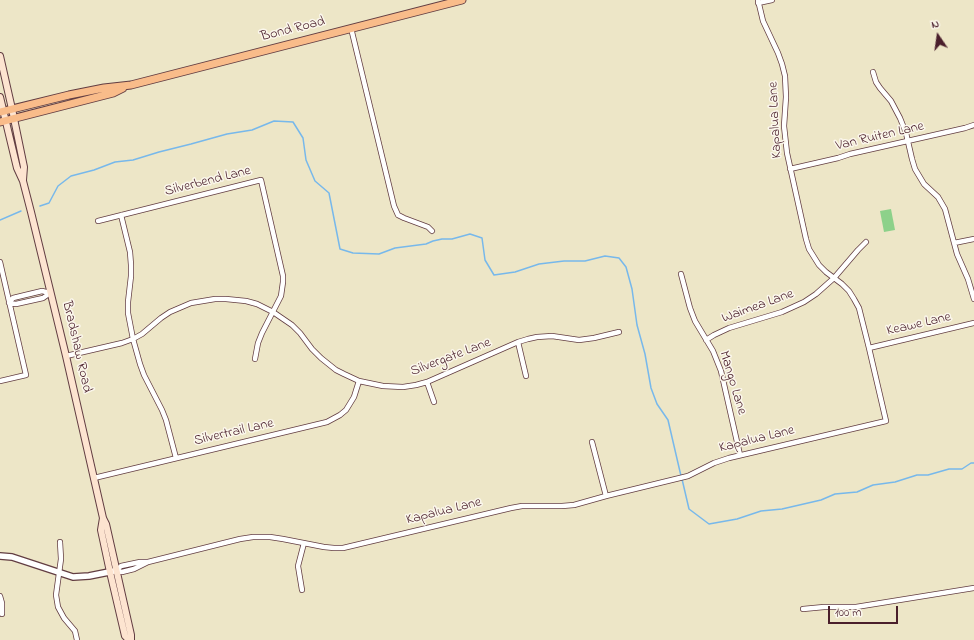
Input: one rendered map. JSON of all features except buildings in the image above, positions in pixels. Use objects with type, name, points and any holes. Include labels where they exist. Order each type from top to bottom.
[{"type":"main road","name":"Bond Road","points":[[2,112],[69,95],[131,85],[462,0]]},
{"type":"main road","name":"Bradshaw Road","points":[[0,56],[24,167],[23,182]]},
{"type":"main road","name":"Bond Road","points":[[3,122],[113,93],[131,85]]},
{"type":"main road","points":[[60,106],[73,100],[92,95],[94,94],[95,90]]},
{"type":"main road","name":"Bradshaw Road","points":[[0,97],[3,122],[17,168],[23,182],[66,356],[103,518],[106,524],[113,571],[131,635],[130,640]]},
{"type":"street","points":[[758,1],[772,0]]},
{"type":"street","name":"Kapalua Lane","points":[[113,571],[120,566],[148,562],[253,537],[270,537],[324,547],[343,548],[510,508],[574,505],[688,476],[714,463],[740,455],[886,421],[859,308],[849,291],[819,265],[809,249],[790,169],[784,132],[786,97],[785,76],[778,53],[763,21],[758,1]]},
{"type":"street","points":[[351,28],[394,206],[398,215],[428,227],[432,231]]},
{"type":"street","points":[[873,72],[876,82],[897,111],[908,141],[915,169],[928,188],[938,197],[945,209],[957,254],[974,299]]},
{"type":"street","name":"Van Ruiten Lane","points":[[790,169],[974,125]]},
{"type":"street","name":"Silverbend Lane","points":[[98,221],[261,180],[283,276],[281,296],[273,312]]},
{"type":"street","points":[[121,215],[130,252],[131,265],[128,308],[129,322],[140,364],[166,420],[176,458]]},
{"type":"street","points":[[954,243],[974,238]]},
{"type":"street","name":"Waimea Lane","points":[[706,340],[729,328],[745,322],[769,317],[791,309],[816,294],[834,278],[866,242]]},
{"type":"street","points":[[0,262],[26,375],[0,381]]},
{"type":"street","name":"Mango Lane","points":[[681,274],[695,321],[713,351],[721,371],[740,455]]},
{"type":"street","points":[[9,302],[16,304],[43,298],[50,293]]},
{"type":"street","name":"Silvergate Lane","points":[[66,356],[133,339],[142,334],[170,312],[191,303],[204,300],[226,299],[257,304],[273,312],[292,325],[312,349],[328,364],[344,374],[372,385],[392,387],[410,386],[427,382],[528,338],[552,336],[579,340],[619,332]]},
{"type":"street","points":[[255,359],[258,343],[273,312]]},
{"type":"street","name":"Keawe Lane","points":[[869,348],[974,323]]},
{"type":"street","points":[[518,342],[526,376]]},
{"type":"street","name":"Silvertrail Lane","points":[[94,478],[327,422],[346,410],[354,397],[359,381]]},
{"type":"street","points":[[427,382],[434,402]]},
{"type":"street","points":[[592,442],[606,496]]},
{"type":"street","points":[[60,542],[61,559],[56,595],[58,607],[64,618],[75,631],[78,640]]},
{"type":"street","points":[[302,590],[298,566],[304,543]]},
{"type":"street","points":[[0,556],[12,558],[73,576],[89,576],[113,571]]},
{"type":"street","points":[[803,609],[824,607],[856,607],[974,588]]},
{"type":"street","points":[[0,596],[2,603],[2,614]]},
{"type":"green space","points":[[891,209],[895,230],[884,232],[880,211]]},
{"type":"waterway","points":[[40,206],[49,203],[58,186],[71,176],[94,170],[115,162],[133,160],[227,134],[252,130],[274,121],[293,122],[303,138],[306,160],[315,181],[329,193],[340,249],[353,253],[379,254],[395,248],[426,244],[433,241],[452,239],[470,234],[482,238],[485,260],[494,275],[515,272],[539,264],[564,261],[585,261],[605,256],[619,258],[626,267],[632,289],[637,325],[645,354],[651,388],[657,404],[668,420],[681,476]]},
{"type":"waterway","points":[[0,220],[21,211]]},
{"type":"waterway","points":[[682,479],[689,509],[709,524],[737,519],[761,511],[782,509],[821,500],[835,494],[857,492],[873,485],[895,482],[917,475],[928,475],[949,469],[962,469],[971,463],[974,463]]}]
